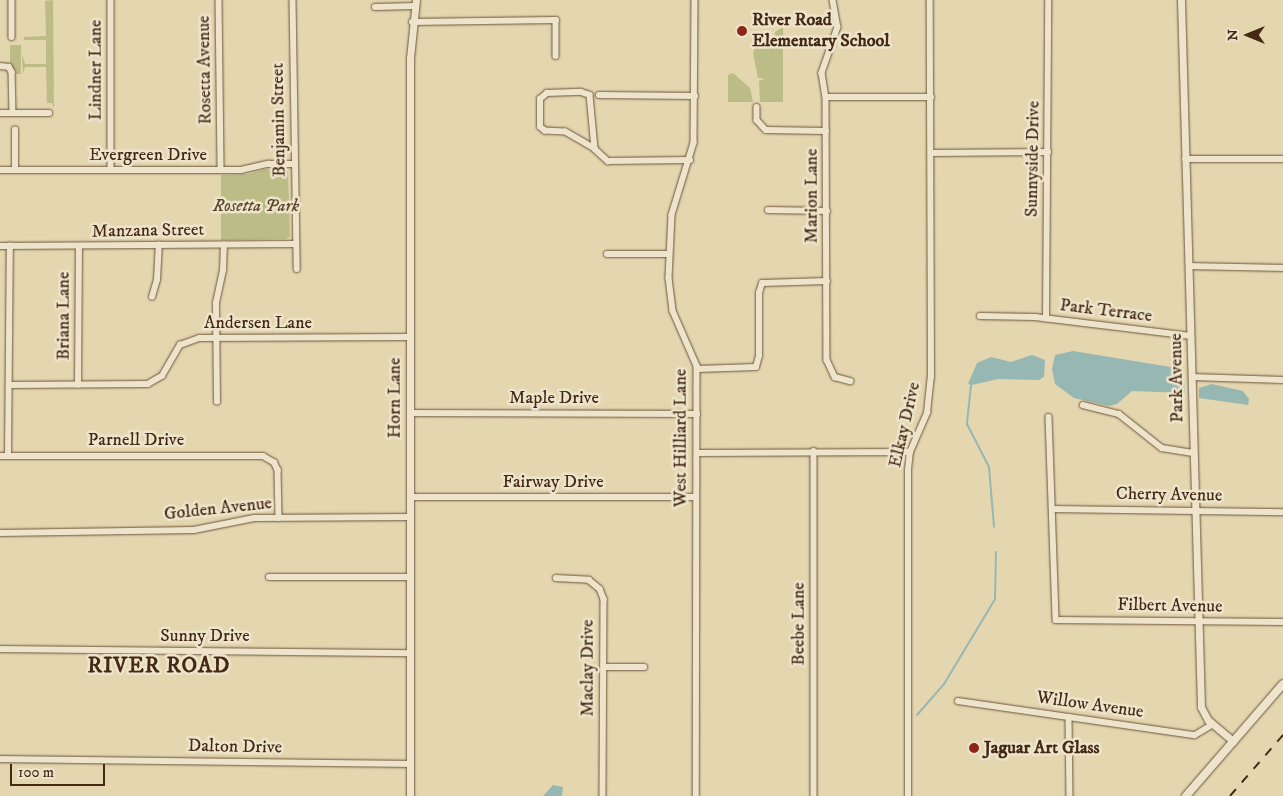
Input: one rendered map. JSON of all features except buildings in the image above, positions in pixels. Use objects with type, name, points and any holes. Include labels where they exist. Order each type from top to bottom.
[{"type":"main road","points":[[1186,796],[1283,684]]},
{"type":"street","points":[[12,0],[12,37]]},
{"type":"street","name":"Lindner Lane","points":[[110,0],[111,170]]},
{"type":"street","name":"Rosetta Avenue","points":[[219,0],[222,170]]},
{"type":"street","name":"Benjamin Street","points":[[293,0],[296,269]]},
{"type":"street","name":"West Hilliard Lane","points":[[695,0],[695,96],[690,160],[674,205],[670,254],[671,304],[694,353],[698,369],[696,796]]},
{"type":"street","name":"Marion Lane","points":[[833,0],[838,20],[822,73],[826,97],[828,366],[835,377],[850,380]]},
{"type":"street","name":"Elkay Drive","points":[[908,796],[910,452],[927,413],[931,383],[930,0]]},
{"type":"street","name":"Sunnyside Drive","points":[[1046,319],[1048,0]]},
{"type":"street","name":"Park Avenue","points":[[1181,0],[1201,706],[1213,724],[1233,741]]},
{"type":"street","points":[[374,7],[416,3]]},
{"type":"street","name":"Horn Lane","points":[[410,796],[412,22],[416,3]]},
{"type":"street","points":[[412,22],[556,20],[556,56]]},
{"type":"street","points":[[0,66],[9,67],[12,72],[13,113]]},
{"type":"street","points":[[595,149],[590,95],[568,92],[547,93],[541,96],[539,122],[542,129],[564,132],[595,149],[608,161],[690,160]]},
{"type":"street","points":[[599,95],[695,96]]},
{"type":"street","points":[[826,97],[931,97]]},
{"type":"street","points":[[757,107],[757,120],[766,130],[826,131]]},
{"type":"street","points":[[0,113],[49,113]]},
{"type":"street","points":[[15,130],[15,170]]},
{"type":"street","points":[[931,153],[1048,152]]},
{"type":"street","points":[[1186,159],[1283,159]]},
{"type":"street","name":"Evergreen Drive","points":[[0,170],[222,170],[295,164]]},
{"type":"street","points":[[768,210],[827,211]]},
{"type":"street","name":"Manzana Street","points":[[0,246],[79,248],[159,245],[296,244]]},
{"type":"street","points":[[152,297],[157,280],[159,245]]},
{"type":"street","points":[[217,402],[217,295],[223,271],[224,245]]},
{"type":"street","points":[[8,456],[10,246]]},
{"type":"street","name":"Briana Lane","points":[[78,385],[79,248]]},
{"type":"street","points":[[606,254],[670,254]]},
{"type":"street","points":[[1189,266],[1283,268]]},
{"type":"street","points":[[698,369],[756,370],[759,356],[760,282],[827,281]]},
{"type":"street","name":"Park Terrace","points":[[980,316],[1046,319],[1191,336]]},
{"type":"street","name":"Andersen Lane","points":[[9,385],[155,382],[167,370],[175,350],[185,341],[217,338],[410,337]]},
{"type":"street","points":[[1192,377],[1283,380]]},
{"type":"street","points":[[1083,406],[1119,414],[1162,448],[1193,453]]},
{"type":"street","name":"Maple Drive","points":[[410,413],[697,414]]},
{"type":"street","points":[[1049,417],[1054,509]]},
{"type":"street","name":"Beebe Lane","points":[[814,451],[814,796]]},
{"type":"street","points":[[697,452],[910,452]]},
{"type":"street","name":"Parnell Drive","points":[[0,456],[255,455],[272,459],[278,474],[278,518]]},
{"type":"street","name":"Fairway Drive","points":[[410,497],[696,496]]},
{"type":"street","name":"Cherry Avenue","points":[[1054,509],[1283,512]]},
{"type":"street","name":"Filbert Avenue","points":[[1054,509],[1055,618],[1058,621],[1283,622]]},
{"type":"street","name":"Golden Avenue","points":[[0,533],[194,530],[245,520],[278,518],[410,517]]},
{"type":"street","points":[[269,577],[410,576]]},
{"type":"street","name":"Maclay Drive","points":[[556,578],[587,579],[600,589],[604,599],[603,796]]},
{"type":"street","name":"Sunny Drive","points":[[0,649],[410,653]]},
{"type":"street","points":[[604,667],[644,667]]},
{"type":"street","name":"Willow Avenue","points":[[958,701],[1195,735],[1213,724]]},
{"type":"street","points":[[1069,716],[1070,796]]},
{"type":"street","name":"Dalton Drive","points":[[0,759],[410,764]]},
{"type":"green space","points":[[53,0],[54,108],[52,103],[47,103],[46,67],[25,67],[23,74],[22,54],[25,64],[46,64],[46,40],[24,40],[24,37],[46,36],[45,1]]},
{"type":"green space","points":[[783,27],[783,102],[760,102],[759,81],[765,79],[758,78],[753,53],[758,40],[774,40],[775,32]]},
{"type":"green space","points":[[10,45],[21,45],[21,74],[16,74],[10,63]]},
{"type":"green space","points":[[733,73],[750,88],[753,102],[728,102],[728,75]]},
{"type":"green space","name":"Rosetta Park","points":[[266,169],[288,171],[290,237],[285,239],[221,240],[221,175],[248,174]]},
{"type":"water","points":[[1073,351],[1183,369],[1185,393],[1132,391],[1117,404],[1109,406],[1074,398],[1055,384],[1052,369],[1055,355]]},
{"type":"water","points":[[1032,355],[1045,360],[1044,377],[1039,380],[998,379],[972,385],[968,384],[977,363],[991,357],[1011,362]]},
{"type":"water","points":[[1212,384],[1243,391],[1249,399],[1248,405],[1199,398],[1199,388]]},
{"type":"water","points":[[553,785],[563,787],[562,796],[543,796]]},
{"type":"waterway","points":[[971,385],[967,424],[989,467],[994,527]]},
{"type":"waterway","points":[[917,715],[944,684],[995,599],[996,552]]},
{"type":"railway","points":[[1230,796],[1283,735]]},
{"type":"place","name":"River Road Elementary School","points":[[742,31]]},
{"type":"place","name":"Jaguar Art Glass","points":[[974,748]]},
{"type":"district","name":"RIVER ROAD","points":[[159,666]]}]
